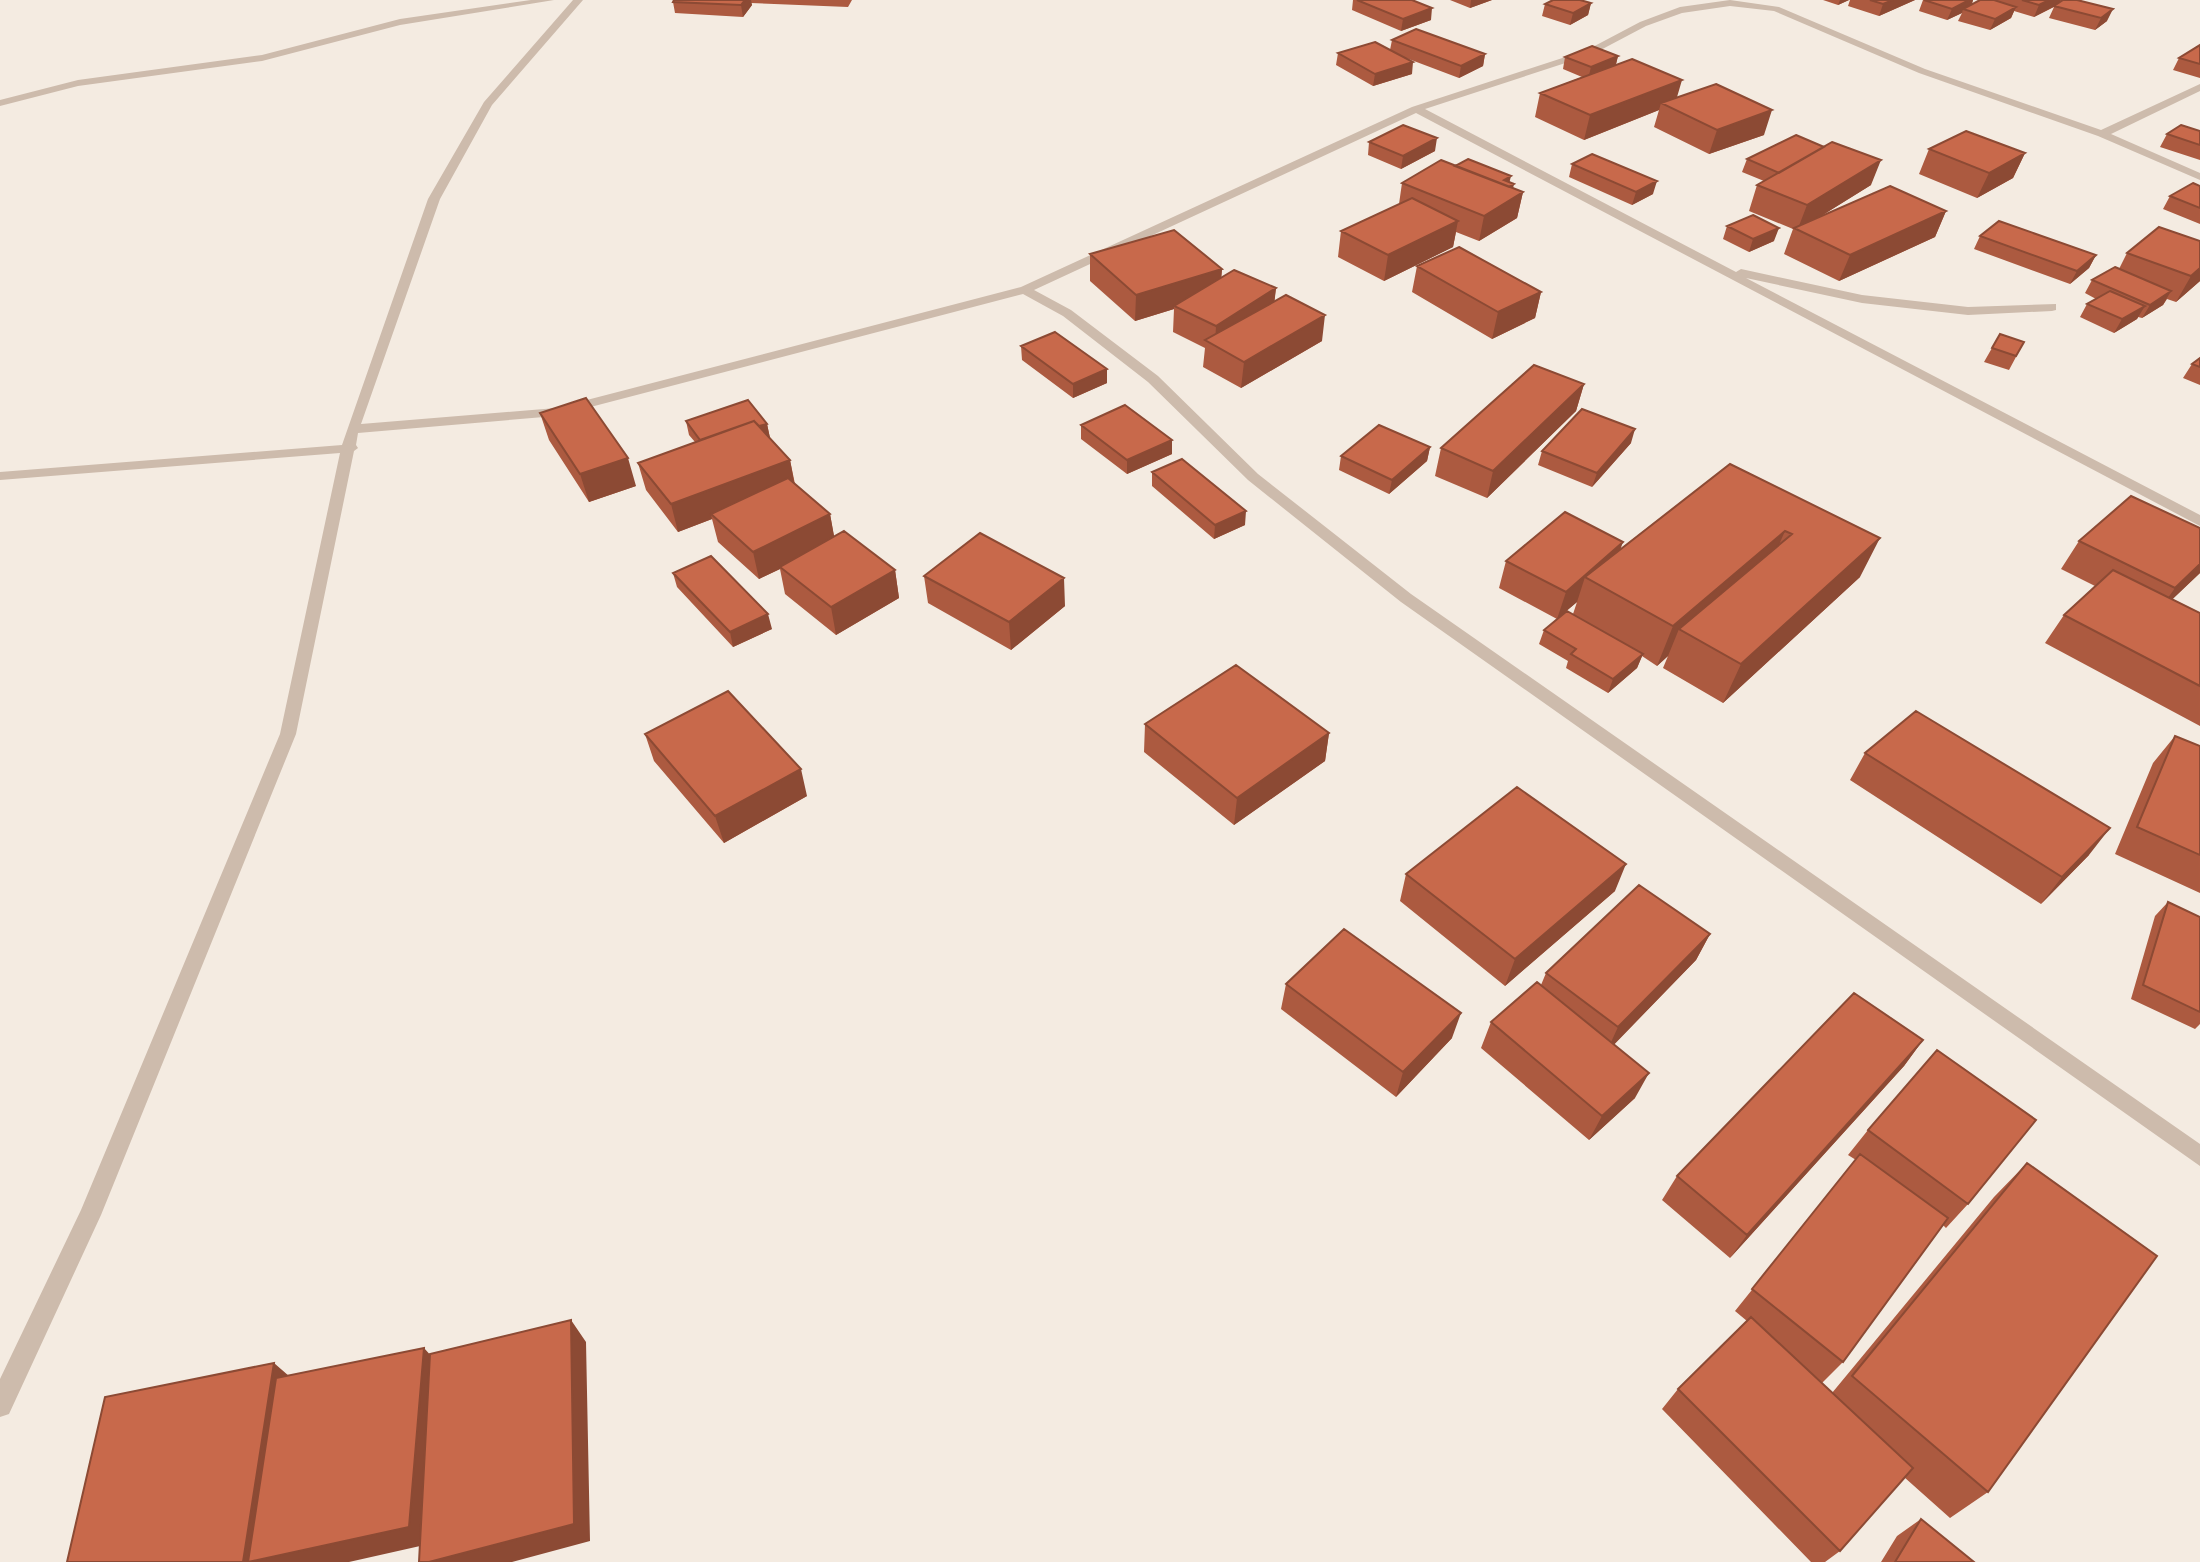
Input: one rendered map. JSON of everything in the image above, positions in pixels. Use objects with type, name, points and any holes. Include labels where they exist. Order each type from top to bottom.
[{"type":"street","points":[[0,103],[78,83],[262,58],[400,22],[549,0]]},
{"type":"street","points":[[0,1405],[90,1215],[288,734],[351,448],[352,429],[434,199],[488,104],[578,0]]},
{"type":"street","points":[[352,429],[555,412],[1025,290],[1416,109],[1590,52],[1643,23],[1680,10],[1730,3],[1776,9],[1922,71],[2102,134],[2200,177]]},
{"type":"street","points":[[2102,134],[2200,87]]},
{"type":"street","points":[[1416,109],[2200,521]]},
{"type":"street","points":[[1711,265],[1862,299],[1968,311],[2052,307]]},
{"type":"street","points":[[1025,290],[1067,313],[1153,379],[1253,477],[1406,598],[2200,1156]]},
{"type":"street","points":[[0,476],[351,448]]},
{"type":"building","points":[[745,0],[741,5],[673,2]]},
{"type":"building","points":[[1357,0],[1412,0],[1432,8],[1403,19]]},
{"type":"building","points":[[1553,0],[1580,0],[1591,3],[1573,13],[1545,4]]},
{"type":"building","points":[[1870,0],[1893,0],[1883,4]]},
{"type":"building","points":[[1924,0],[1969,0],[1952,9]]},
{"type":"building","points":[[1980,0],[1994,0],[2016,7],[1995,19],[1963,9]]},
{"type":"building","points":[[2022,0],[2049,0],[2039,5]]},
{"type":"building","points":[[2063,0],[2077,0],[2113,9],[2101,18],[2054,6]]},
{"type":"building","points":[[1416,29],[1485,54],[1461,66],[1392,40]]},
{"type":"building","points":[[1375,42],[1413,62],[1375,74],[1338,53]]},
{"type":"building","points":[[2200,45],[2200,64],[2179,58]]},
{"type":"building","points":[[1592,46],[1618,56],[1591,67],[1565,57]]},
{"type":"building","points":[[1632,59],[1682,80],[1590,115],[1540,93]]},
{"type":"building","points":[[1716,84],[1772,110],[1717,130],[1661,103]]},
{"type":"building","points":[[1403,125],[1437,138],[1403,156],[1369,142]]},
{"type":"building","points":[[2181,125],[2200,131],[2200,145],[2167,134]]},
{"type":"building","points":[[1966,131],[2025,153],[1989,173],[1929,149]]},
{"type":"building","points":[[1796,135],[1824,147],[1779,173],[1747,159]]},
{"type":"building","points":[[1832,142],[1881,160],[1807,205],[1757,185]]},
{"type":"building","points":[[1592,154],[1657,181],[1636,192],[1572,164]]},
{"type":"building","points":[[1468,159],[1511,176],[1504,180],[1514,184],[1509,187],[1455,166]]},
{"type":"building","points":[[1441,160],[1523,192],[1484,216],[1402,183]]},
{"type":"building","points":[[2193,183],[2200,186],[2200,208],[2170,196]]},
{"type":"building","points":[[1890,186],[1946,211],[1850,255],[1794,228]]},
{"type":"building","points":[[1412,198],[1458,221],[1388,255],[1341,231]]},
{"type":"building","points":[[1753,215],[1779,228],[1753,239],[1727,226]]},
{"type":"building","points":[[1999,221],[2096,255],[2077,271],[1980,236]]},
{"type":"building","points":[[2159,227],[2200,241],[2200,268],[2191,276],[2127,253]]},
{"type":"building","points":[[1174,230],[1222,269],[1136,295],[1090,254]]},
{"type":"building","points":[[1459,247],[1541,292],[1498,312],[1417,266]]},
{"type":"building","points":[[2115,267],[2171,291],[2150,305],[2092,280]]},
{"type":"building","points":[[1234,270],[1276,288],[1216,326],[1174,306]]},
{"type":"building","points":[[2110,291],[2145,306],[2122,319],[2087,304]]},
{"type":"building","points":[[1286,295],[1325,315],[1244,362],[1205,340]]},
{"type":"building","points":[[1055,332],[1107,369],[1073,384],[1021,346]]},
{"type":"building","points":[[2000,334],[2024,342],[2016,356],[1992,348]]},
{"type":"building","points":[[2200,358],[2200,367],[2192,364]]},
{"type":"building","points":[[1534,365],[1584,384],[1493,471],[1441,448]]},
{"type":"building","points":[[586,398],[628,458],[580,474],[540,413]]},
{"type":"building","points":[[748,400],[767,424],[759,426],[754,421],[700,440],[686,421]]},
{"type":"building","points":[[1125,405],[1172,440],[1127,460],[1081,425]]},
{"type":"building","points":[[1582,409],[1635,429],[1597,473],[1542,451]]},
{"type":"building","points":[[754,421],[790,460],[671,504],[638,463]]},
{"type":"building","points":[[1379,425],[1430,447],[1392,480],[1341,456]]},
{"type":"building","points":[[1182,459],[1246,511],[1215,525],[1152,472]]},
{"type":"building","points":[[1730,464],[1880,538],[1741,664],[1679,629],[1792,534],[1785,531],[1673,626],[1585,577]]},
{"type":"building","points":[[788,478],[830,514],[753,552],[711,514]]},
{"type":"building","points":[[2131,496],[2200,528],[2200,564],[2175,588],[2079,541]]},
{"type":"building","points":[[1565,512],[1623,542],[1566,592],[1506,561]]},
{"type":"building","points":[[844,531],[895,570],[831,607],[780,567]]},
{"type":"building","points":[[980,533],[1064,578],[1009,622],[924,576]]},
{"type":"building","points":[[711,556],[768,614],[730,632],[673,573]]},
{"type":"building","points":[[2113,570],[2200,613],[2200,686],[2064,615]]},
{"type":"building","points":[[1567,611],[1643,654],[1613,679],[1571,654],[1576,649],[1544,630]]},
{"type":"building","points":[[1236,665],[1329,733],[1237,798],[1145,724]]},
{"type":"building","points":[[728,691],[801,769],[715,816],[645,734]]},
{"type":"building","points":[[1916,711],[2110,828],[2062,877],[1865,753]]},
{"type":"building","points":[[2175,736],[2200,746],[2200,855],[2137,827]]},
{"type":"building","points":[[1517,787],[1626,864],[1515,959],[1406,874]]},
{"type":"building","points":[[1639,885],[1710,934],[1618,1027],[1546,973]]},
{"type":"building","points":[[2168,902],[2200,917],[2200,1012],[2143,985]]},
{"type":"building","points":[[1344,929],[1461,1013],[1403,1072],[1286,984]]},
{"type":"building","points":[[1537,982],[1649,1073],[1602,1116],[1491,1022]]},
{"type":"building","points":[[1854,993],[1923,1040],[1747,1235],[1677,1176]]},
{"type":"building","points":[[1937,1050],[2036,1120],[1968,1204],[1868,1130]]},
{"type":"building","points":[[1860,1154],[1948,1218],[1843,1362],[1752,1289]]},
{"type":"building","points":[[2027,1163],[2157,1256],[1988,1492],[1852,1376]]},
{"type":"building","points":[[1751,1317],[1913,1468],[1840,1551],[1678,1389]]},
{"type":"building","points":[[571,1320],[574,1524],[429,1562],[419,1562],[430,1354]]},
{"type":"building","points":[[424,1348],[409,1527],[248,1562],[276,1378]]},
{"type":"building","points":[[274,1363],[243,1562],[67,1562],[105,1397]]},
{"type":"building","points":[[1921,1519],[1974,1562],[1895,1562]]}]
